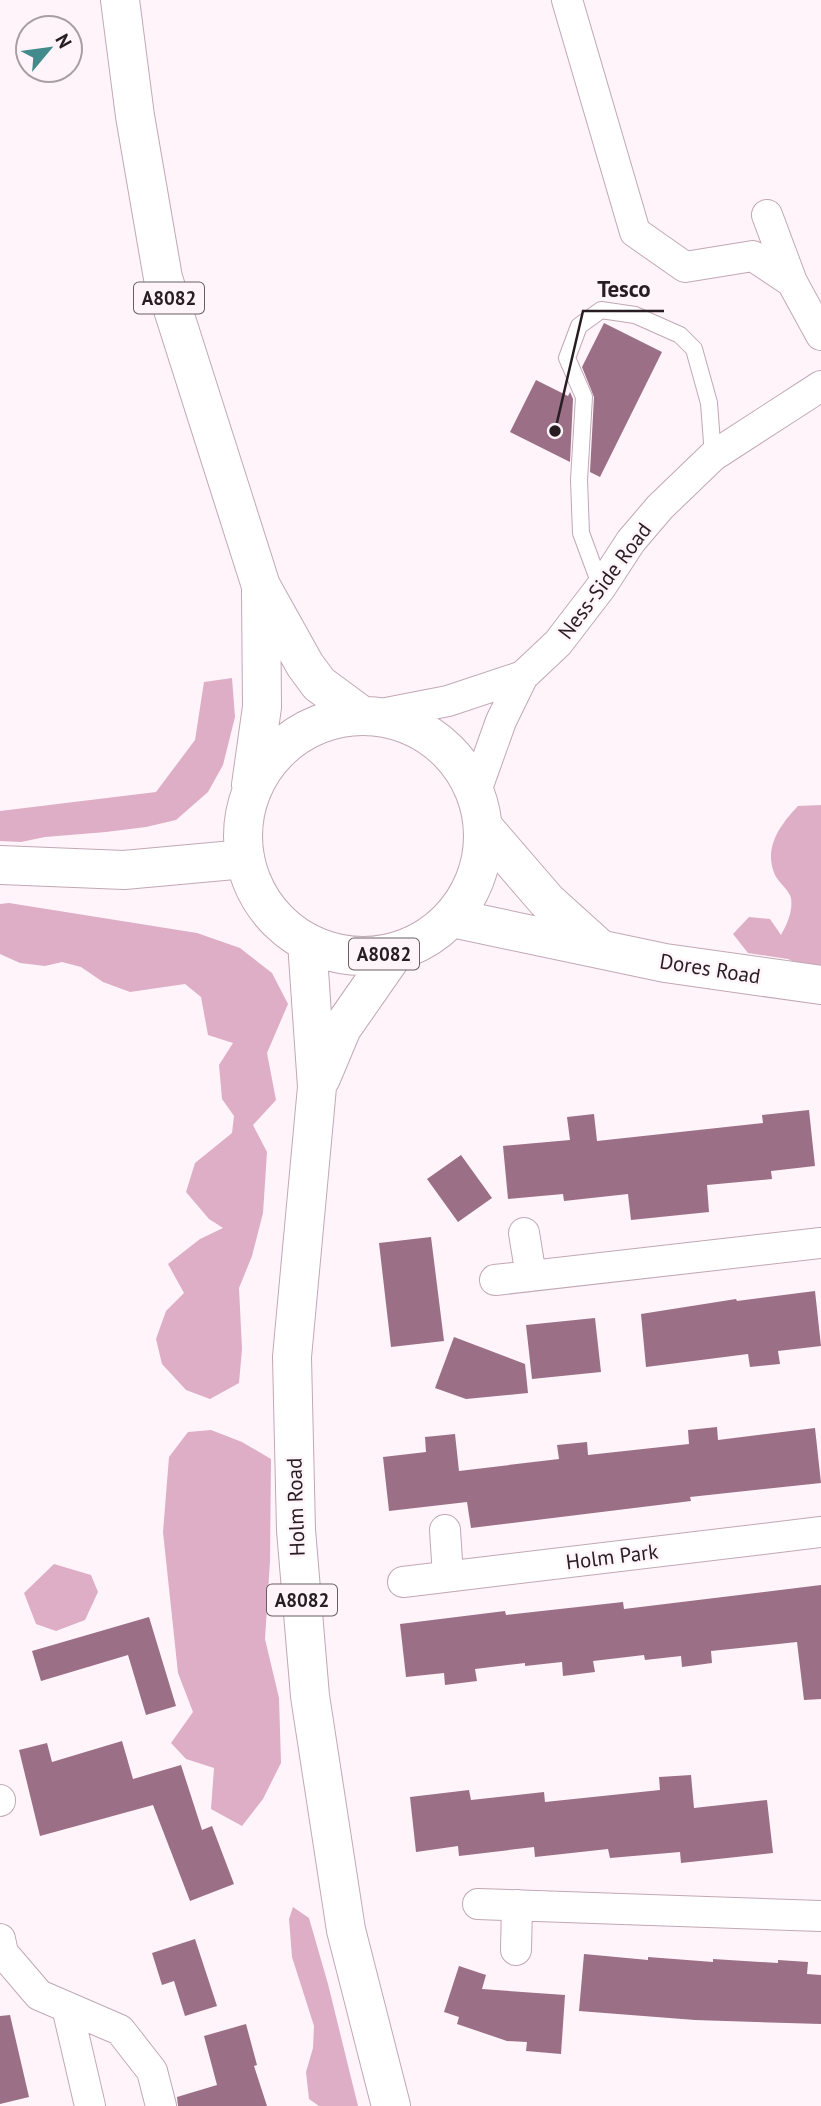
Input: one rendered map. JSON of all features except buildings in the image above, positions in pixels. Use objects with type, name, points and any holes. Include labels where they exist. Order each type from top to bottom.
[{"type":"main road","name":"A8082","points":[[120,0],[135,116],[163,278],[261,586],[304,665],[319,684],[369,715]]},
{"type":"main road","name":"A8082","points":[[250,794],[266,763],[292,738],[324,721],[369,715],[402,721],[439,741],[457,759],[476,791],[484,828],[482,860],[473,887],[452,918],[425,939],[395,952],[363,956],[335,953],[307,942],[288,930],[275,917],[256,890],[245,859],[243,826],[262,707],[261,586]]},
{"type":"main road","points":[[484,828],[547,901],[600,949]]},
{"type":"main road","points":[[0,865],[124,870],[245,859]]},
{"type":"main road","name":"Dores Road","points":[[452,918],[666,963],[821,985]]},
{"type":"main road","name":"Holm Road","points":[[307,942],[317,1087],[292,1357],[296,1531],[310,1696],[346,1930],[391,2106]]},
{"type":"main road","points":[[317,1087],[342,1028],[395,952]]},
{"type":"street","points":[[567,0],[635,232],[685,267],[753,256],[792,282]]},
{"type":"street","points":[[767,215],[792,282],[821,335]]},
{"type":"street","name":"Ness-Side Road","points":[[476,791],[500,720],[523,677],[558,643],[601,587],[631,541],[660,507],[713,456],[821,386]]},
{"type":"street","name":"Ness-Side Road","points":[[369,715],[448,701],[523,677]]},
{"type":"street","points":[[524,1233],[531,1276]]},
{"type":"street","points":[[495,1280],[821,1243]]},
{"type":"street","points":[[445,1531],[448,1576]]},
{"type":"street","name":"Holm Park","points":[[402,1582],[821,1532]]},
{"type":"street","points":[[478,1904],[821,1916]]},
{"type":"street","points":[[516,1950],[517,1905]]},
{"type":"street","points":[[0,1939],[3,1953],[39,1994],[120,2030],[152,2071],[161,2106]]},
{"type":"street","points":[[67,2007],[90,2106]]},
{"type":"lane","points":[[601,587],[581,533],[579,480],[584,397],[567,358],[579,326],[601,310],[635,315],[680,335],[694,349],[709,403],[713,456]]},
{"type":"shaded area","points":[[232,678],[235,717],[223,765],[208,792],[176,820],[106,832],[45,837],[21,842],[0,841],[0,811],[156,792],[195,740],[204,682]]},
{"type":"shaded area","points":[[821,805],[821,972],[812,971],[788,959],[748,953],[733,934],[749,917],[770,919],[781,935],[790,913],[791,898],[775,875],[772,846],[785,821],[798,806]]},
{"type":"shaded area","points":[[9,903],[197,933],[240,948],[272,973],[288,1004],[267,1053],[276,1100],[253,1125],[267,1152],[263,1213],[252,1256],[239,1288],[242,1349],[239,1383],[210,1399],[186,1390],[162,1364],[156,1339],[166,1311],[184,1293],[168,1264],[200,1239],[223,1228],[209,1219],[186,1192],[195,1163],[232,1133],[234,1116],[222,1099],[219,1065],[233,1043],[208,1035],[201,997],[185,984],[130,992],[103,982],[81,967],[62,962],[45,966],[20,963],[0,954],[0,904]]},
{"type":"shaded area","points":[[211,1430],[242,1442],[271,1459],[270,1561],[265,1639],[279,1698],[281,1763],[263,1799],[242,1826],[211,1809],[214,1768],[186,1759],[171,1743],[193,1712],[178,1673],[163,1532],[169,1457],[188,1432]]},
{"type":"shaded area","points":[[54,1564],[91,1575],[98,1592],[85,1620],[56,1631],[36,1624],[24,1593]]},
{"type":"shaded area","points":[[293,1907],[309,1918],[358,2106],[319,2106],[309,2099],[306,2072],[313,2048],[314,2026],[292,1957],[289,1919]]},
{"type":"place","name":"Tesco","points":[[555,431]]}]
